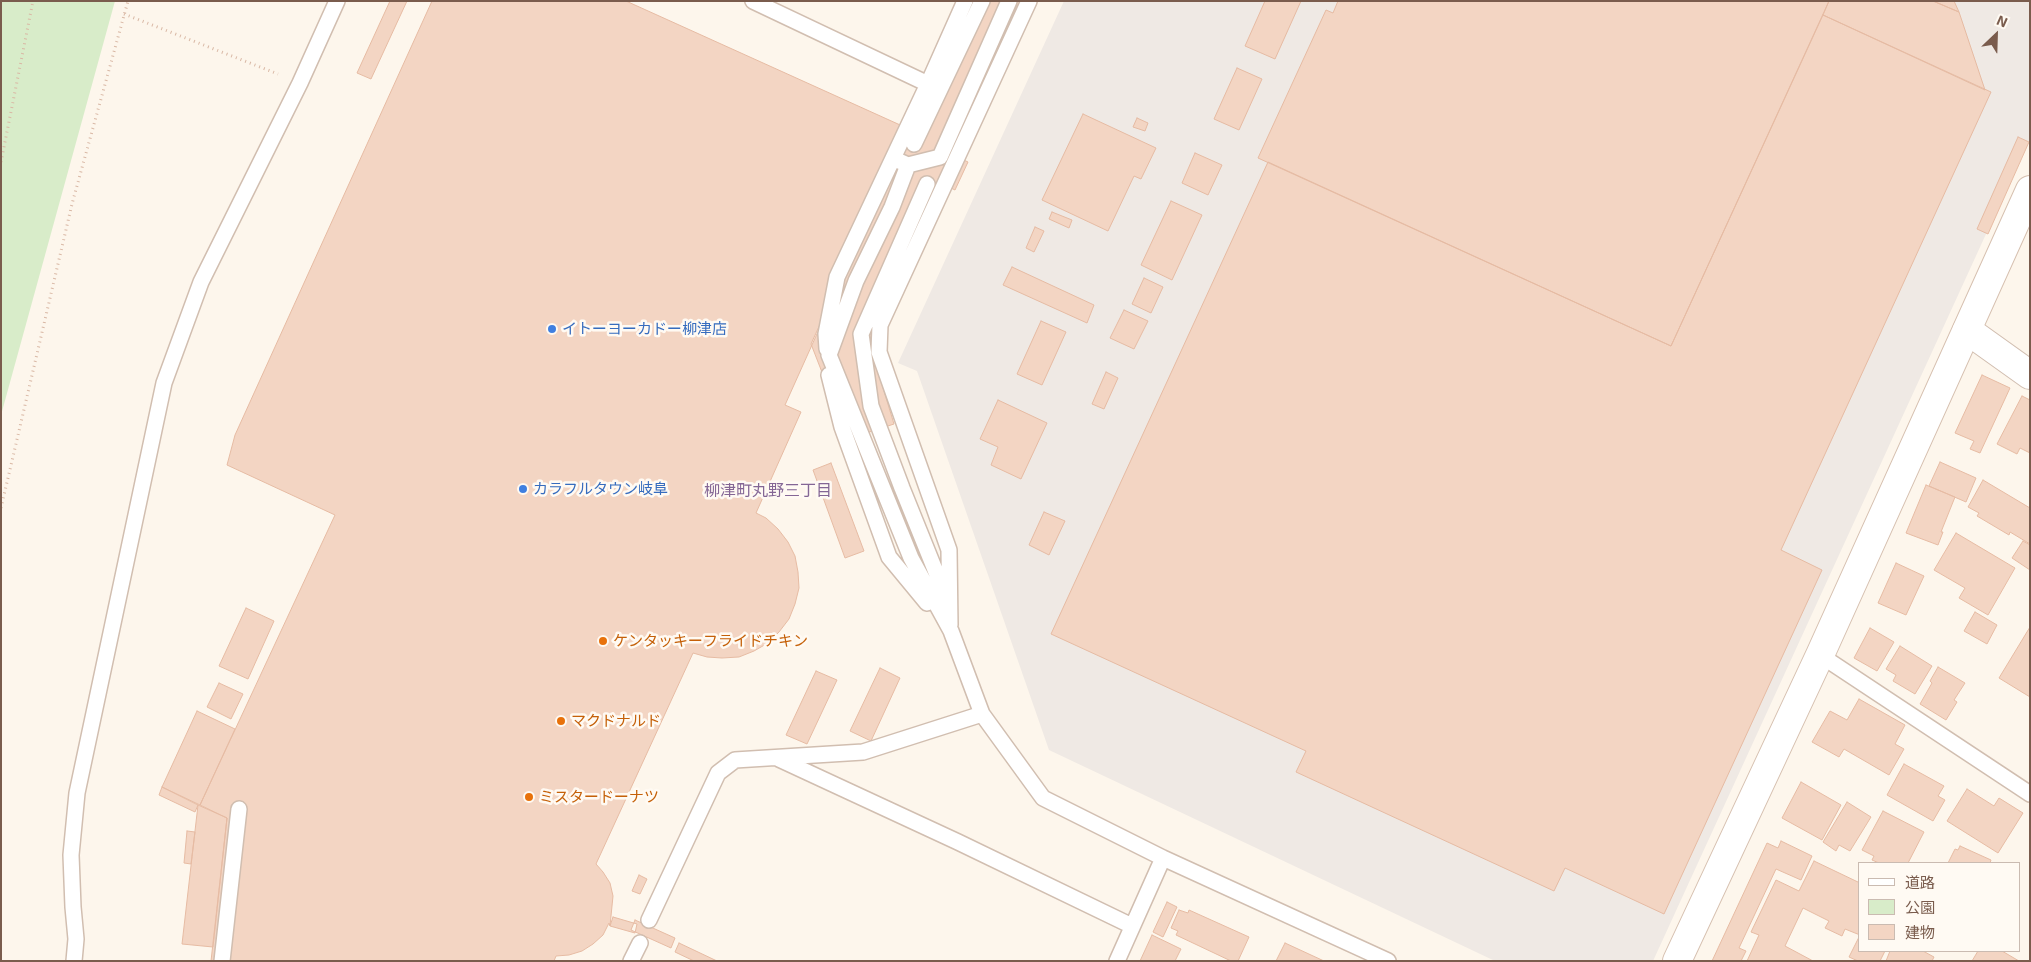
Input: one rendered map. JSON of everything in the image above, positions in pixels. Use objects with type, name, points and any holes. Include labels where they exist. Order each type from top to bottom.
[{"type":"street","points":[[1677,961],[1820,655],[2030,190]]},
{"type":"street","points":[[1967,330],[2030,375]]},
{"type":"lane","points":[[74,961],[76,940],[70,855],[77,793],[164,383],[202,282],[300,83],[337,1]]},
{"type":"lane","points":[[753,1],[928,84]]},
{"type":"lane","points":[[951,631],[890,557],[842,426],[828,372],[826,334],[837,277],[965,1]]},
{"type":"lane","points":[[914,144],[982,1]]},
{"type":"lane","points":[[1009,1],[940,157],[902,162],[892,207],[856,281],[829,354],[911,558],[951,631],[982,714],[1043,798],[1163,858],[1388,961]]},
{"type":"lane","points":[[951,631],[949,550],[879,352],[880,325],[1029,1]]},
{"type":"lane","points":[[927,184],[861,334],[871,406],[949,606]]},
{"type":"lane","points":[[1820,655],[2030,794]]},
{"type":"lane","points":[[649,920],[718,773],[734,760],[863,752],[982,714]]},
{"type":"lane","points":[[778,758],[1132,926]]},
{"type":"lane","points":[[222,961],[239,809]]},
{"type":"lane","points":[[1118,961],[1163,858]]},
{"type":"lane","points":[[631,961],[640,943]]},
{"type":"path","points":[[1,162],[33,1]]},
{"type":"path","points":[[1,508],[72,204],[128,1]]},
{"type":"path","points":[[124,14],[300,83]]},
{"type":"shaded area","points":[[1064,1],[2030,1],[2030,138],[1653,961],[1495,961],[1049,750],[917,371],[898,363]]},
{"type":"green space","points":[[1,1],[115,1],[1,415]]},
{"type":"building","points":[[390,1],[407,1],[371,79],[357,73]]},
{"type":"building","name":"カラフルタウン岐阜","points":[[432,1],[626,1],[909,129],[785,405],[801,412],[756,513],[766,518],[778,529],[788,542],[795,556],[799,588],[795,604],[789,619],[779,632],[768,643],[754,651],[739,657],[722,658],[707,657],[693,653],[596,864],[610,883],[613,896],[610,926],[609,923],[603,935],[582,951],[556,956],[554,961],[211,961],[227,818],[200,805],[335,515],[227,465],[235,435]]},
{"type":"building","points":[[968,1],[1023,1],[953,155],[968,162],[955,190],[941,183],[879,320],[877,368],[894,424],[848,439],[811,344]]},
{"type":"building","points":[[1265,1],[1301,1],[1275,59],[1245,46]]},
{"type":"building","points":[[1338,1],[1829,1],[1671,346],[1258,158],[1326,10],[1333,13]]},
{"type":"building","points":[[1829,1],[1933,1],[1959,12],[1985,90],[1823,15]]},
{"type":"building","points":[[1933,1],[1954,1],[1959,12]]},
{"type":"building","points":[[1823,15],[1991,92],[1781,550],[1822,570],[1664,914],[1565,868],[1554,891],[1296,772],[1306,751],[1051,634],[1268,162],[1671,346]]},
{"type":"building","points":[[1237,68],[1262,79],[1239,130],[1214,119]]},
{"type":"building","points":[[1083,114],[1156,148],[1141,179],[1134,176],[1108,231],[1042,200]]},
{"type":"building","points":[[1137,118],[1148,123],[1145,131],[1133,127]]},
{"type":"building","points":[[2018,137],[2029,142],[1988,234],[1977,229]]},
{"type":"building","points":[[1195,153],[1222,165],[1208,195],[1182,183]]},
{"type":"building","points":[[1171,201],[1202,215],[1172,280],[1141,265]]},
{"type":"building","points":[[1052,212],[1072,220],[1069,228],[1049,219]]},
{"type":"building","points":[[1035,227],[1044,231],[1034,252],[1026,248]]},
{"type":"building","points":[[1012,267],[1094,305],[1087,323],[1003,285]]},
{"type":"building","points":[[1144,278],[1163,287],[1151,313],[1132,304]]},
{"type":"building","points":[[1124,310],[1148,321],[1134,349],[1110,338]]},
{"type":"building","points":[[1041,321],[1066,332],[1042,385],[1017,374]]},
{"type":"building","points":[[1106,372],[1118,378],[1104,409],[1092,404]]},
{"type":"building","points":[[1982,375],[2010,388],[1980,453],[1970,449],[1974,441],[1955,433]]},
{"type":"building","points":[[2022,396],[2030,400],[2030,453],[2020,448],[2017,454],[1997,444]]},
{"type":"building","points":[[998,400],[1047,423],[1021,479],[991,465],[998,447],[980,439]]},
{"type":"building","points":[[1940,462],[1976,478],[1966,502],[1929,486]]},
{"type":"building","points":[[831,463],[864,551],[845,558],[813,470]]},
{"type":"building","points":[[1983,480],[2030,508],[2030,544],[2010,532],[2009,535],[1977,516],[1979,513],[1968,507]]},
{"type":"building","points":[[1926,485],[1955,497],[1941,532],[1943,532],[1938,545],[1906,533]]},
{"type":"building","points":[[1044,512],[1065,521],[1049,555],[1029,545]]},
{"type":"building","points":[[1956,533],[2015,568],[1988,615],[1959,598],[1965,588],[1934,570]]},
{"type":"building","points":[[2023,541],[2030,545],[2030,570],[2012,558]]},
{"type":"building","points":[[1896,563],[1924,576],[1906,615],[1878,603]]},
{"type":"building","points":[[246,608],[274,621],[248,679],[219,666]]},
{"type":"building","points":[[1975,612],[1997,625],[1987,644],[1964,631]]},
{"type":"building","points":[[2030,627],[2030,697],[1999,678]]},
{"type":"building","points":[[1870,628],[1894,642],[1877,671],[1854,658]]},
{"type":"building","points":[[1900,646],[1932,666],[1915,694],[1893,681],[1896,675],[1886,669]]},
{"type":"building","points":[[1938,667],[1965,683],[1954,700],[1957,702],[1946,720],[1920,704],[1932,683],[1930,681]]},
{"type":"building","points":[[880,668],[900,678],[871,741],[850,731]]},
{"type":"building","points":[[816,671],[837,680],[807,744],[786,735]]},
{"type":"building","points":[[219,683],[243,694],[231,719],[207,707]]},
{"type":"building","points":[[1859,699],[1905,725],[1895,744],[1904,749],[1889,775],[1844,749],[1839,757],[1812,742],[1830,711],[1847,720]]},
{"type":"building","points":[[197,711],[235,729],[200,805],[162,787]]},
{"type":"building","points":[[1904,764],[1944,786],[1938,796],[1945,800],[1933,821],[1887,795]]},
{"type":"building","points":[[1801,782],[1841,805],[1822,840],[1782,818]]},
{"type":"building","points":[[162,787],[198,805],[195,812],[159,795]]},
{"type":"building","points":[[1967,789],[1994,806],[1999,798],[2023,813],[1998,853],[1947,821]]},
{"type":"building","points":[[1847,802],[1871,817],[1850,851],[1839,845],[1836,851],[1823,842]]},
{"type":"building","points":[[198,805],[227,818],[213,947],[182,944]]},
{"type":"building","points":[[1883,811],[1924,832],[1909,862],[1877,862],[1872,860],[1874,856],[1862,850]]},
{"type":"building","points":[[187,831],[195,832],[191,864],[184,863]]},
{"type":"building","points":[[1781,841],[1812,856],[1801,880],[1776,869],[1739,948],[1746,951],[1741,961],[1712,961],[1767,843],[1778,848]]},
{"type":"building","points":[[1960,846],[1991,860],[1990,862],[1948,862],[1955,849],[1958,850]]},
{"type":"building","points":[[1814,861],[1858,882],[1858,934],[1845,929],[1842,936],[1825,928],[1829,921],[1803,908],[1785,946],[1813,961],[1747,961],[1759,935],[1751,932],[1776,880],[1799,891]]},
{"type":"building","points":[[639,875],[647,879],[640,894],[632,891]]},
{"type":"building","points":[[1167,902],[1177,907],[1163,937],[1153,932]]},
{"type":"building","points":[[1179,910],[1188,913],[1189,910],[1249,937],[1238,961],[1231,961],[1176,935],[1178,931],[1171,928]]},
{"type":"building","points":[[613,917],[637,924],[635,933],[610,926]]},
{"type":"building","points":[[635,920],[675,938],[671,948],[631,930]]},
{"type":"building","points":[[1152,935],[1181,949],[1175,961],[1140,961]]},
{"type":"building","points":[[1858,939],[1858,952],[1884,952],[1880,961],[1858,961],[1849,957]]},
{"type":"building","points":[[679,943],[717,961],[694,961],[675,952]]},
{"type":"building","points":[[1285,943],[1324,961],[1276,961]]},
{"type":"building","points":[[1890,952],[1925,952],[1934,957],[1932,961],[1886,961]]},
{"type":"building","points":[[1977,952],[2004,952],[2019,961],[1972,961]]},
{"type":"place","name":"イトーヨーカドー柳津店","points":[[552,329]]},
{"type":"place","name":"カラフルタウン岐阜","points":[[523,489]]},
{"type":"place","name":"ケンタッキーフライドチキン","points":[[603,641]]},
{"type":"place","name":"マクドナルド","points":[[561,721]]},
{"type":"place","name":"ミスタードーナツ","points":[[529,797]]},
{"type":"district","name":"柳津町丸野三丁目","points":[[768,491]]}]
